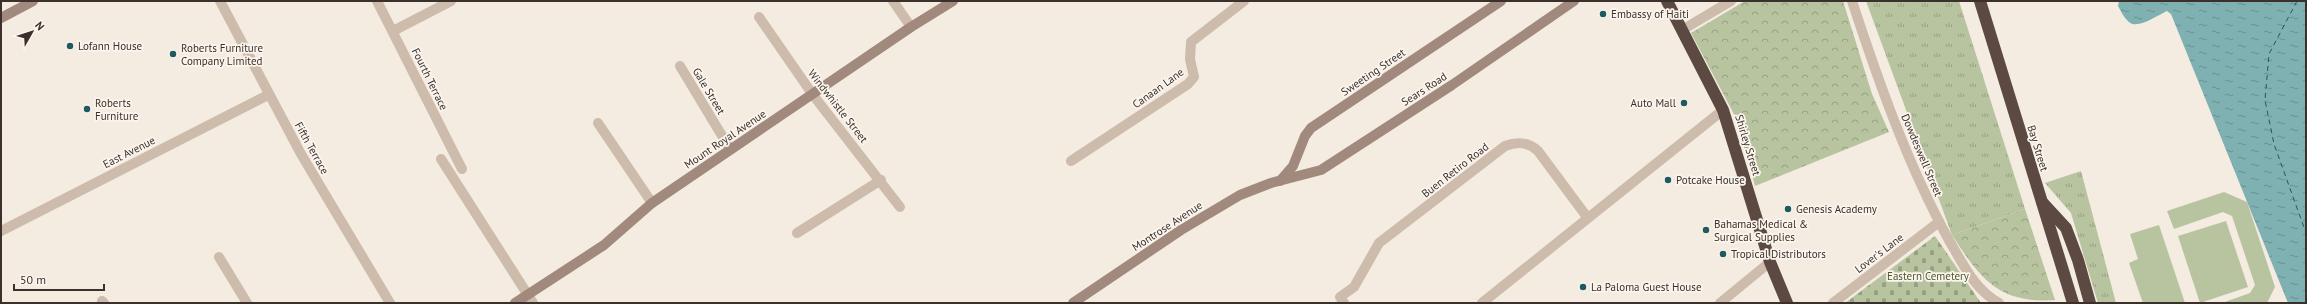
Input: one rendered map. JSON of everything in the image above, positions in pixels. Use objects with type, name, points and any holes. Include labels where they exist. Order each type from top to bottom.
[{"type":"highway","name":"Shirley Street","points":[[1667,1],[1723,110],[1770,262],[1787,303]]},
{"type":"highway","name":"Bay Street","points":[[1980,1],[2073,303]]},
{"type":"highway","points":[[2040,199],[2066,228],[2078,260],[2090,303]]},
{"type":"street","points":[[1,18],[33,1]]},
{"type":"street","name":"Fifth Terrace","points":[[220,1],[268,95],[340,221],[390,303]]},
{"type":"street","name":"Fourth Terrace","points":[[377,1],[462,169]]},
{"type":"street","points":[[393,31],[451,1]]},
{"type":"street","points":[[893,1],[911,27]]},
{"type":"street","name":"Mount Royal Avenue","points":[[515,303],[530,299],[604,244],[652,203],[911,27],[953,1]]},
{"type":"street","name":"Canaan Lane","points":[[1071,161],[1188,84],[1194,77],[1190,59],[1191,42],[1244,1]]},
{"type":"street","name":"Sweeting Street","points":[[1280,182],[1293,166],[1305,136],[1311,128],[1501,1]]},
{"type":"street","name":"Sears Road","points":[[1280,182],[1321,170],[1452,85],[1574,1]]},
{"type":"street","points":[[1682,30],[1731,1]]},
{"type":"street","name":"Dowdeswell Street","points":[[1852,1],[1883,95],[1939,222],[1968,274],[1986,294],[1999,303]]},
{"type":"street","name":"Windwhistle Street","points":[[759,17],[813,95],[880,180],[900,208]]},
{"type":"street","name":"Gale Street","points":[[680,66],[730,149]]},
{"type":"street","name":"East Avenue","points":[[1,231],[268,95]]},
{"type":"street","points":[[1482,303],[1723,110]]},
{"type":"street","points":[[598,123],[652,203]]},
{"type":"street","name":"Buen Retiro Road","points":[[1331,303],[1342,300],[1354,287],[1379,243],[1505,146],[1515,142],[1532,146],[1538,151],[1588,217]]},
{"type":"street","points":[[441,159],[530,299]]},
{"type":"street","points":[[797,233],[880,180]]},
{"type":"street","name":"Montrose Avenue","points":[[1073,303],[1212,210],[1240,195],[1280,182]]},
{"type":"street","name":"Lover's Lane","points":[[1833,303],[1939,222]]},
{"type":"street","points":[[219,257],[247,303]]},
{"type":"street","points":[[1720,303],[1770,262]]},
{"type":"green space","points":[[1745,1],[1843,1],[1872,94],[1889,132],[1755,186],[1736,118],[1691,33]]},
{"type":"green space","points":[[1866,1],[1959,1],[2025,209],[1952,235]]},
{"type":"green space","points":[[2081,171],[2116,303],[2098,303],[2071,213],[2045,183]]},
{"type":"green space","points":[[2224,192],[2247,202],[2275,287],[2267,303],[2222,303],[2250,293],[2255,285],[2232,216],[2223,212],[2174,229],[2167,211]]},
{"type":"green space","points":[[2025,209],[2055,300],[2019,298],[2005,293],[1982,276],[1952,235]]},
{"type":"green space","points":[[2226,221],[2248,287],[2200,303],[2178,236]]},
{"type":"green space","points":[[2159,225],[2185,303],[2143,303],[2129,263],[2138,259],[2130,234]]},
{"type":"green space","name":"Eastern Cemetery","points":[[1935,236],[1981,303],[1845,303]]},
{"type":"water","points":[[2119,1],[2306,1],[2306,303],[2288,303],[2171,14],[2167,11],[2142,23],[2133,24],[2127,20],[2118,6]]},
{"type":"ferry route","points":[[2297,1],[2269,54],[2265,100],[2274,144],[2306,233]]},
{"type":"place","name":"Embassy of Haiti","points":[[1603,14]]},
{"type":"place","name":"Lofann House","points":[[70,46]]},
{"type":"place","name":"Roberts Furniture Company Limited","points":[[173,54]]},
{"type":"place","name":"Auto Mall","points":[[1684,103]]},
{"type":"place","name":"Roberts Furniture","points":[[87,109]]},
{"type":"place","name":"Potcake House","points":[[1668,180]]},
{"type":"place","name":"Genesis Academy","points":[[1788,209]]},
{"type":"place","name":"Bahamas Medical & Surgical Supplies","points":[[1706,230]]},
{"type":"place","name":"Tropical Distributors","points":[[1723,254]]},
{"type":"place","name":"La Paloma Guest House","points":[[1583,287]]}]
